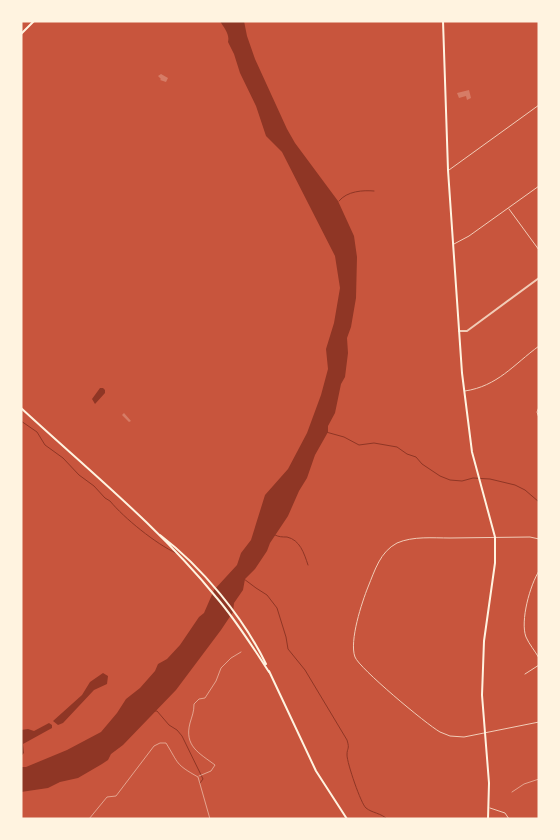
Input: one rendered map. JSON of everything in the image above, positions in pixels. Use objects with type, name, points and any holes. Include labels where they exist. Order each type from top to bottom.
[{"type":"main road","points":[[21,34],[34,21]]},
{"type":"main road","points":[[443,21],[448,170],[464,391],[472,452],[495,537],[495,564],[484,641],[482,695],[486,733],[488,819]]},
{"type":"main road","points":[[21,408],[155,532],[189,560],[217,592],[251,638],[316,770],[347,819]]},
{"type":"main road","points":[[168,543],[217,598],[269,672]]},
{"type":"street","points":[[448,170],[539,105]]},
{"type":"street","points":[[453,244],[469,236],[539,186]]},
{"type":"street","points":[[508,208],[539,250]]},
{"type":"street","points":[[459,331],[467,330],[539,278]]},
{"type":"street","points":[[464,391],[486,386],[498,380],[539,346]]},
{"type":"street","points":[[539,407],[537,412],[539,418]]},
{"type":"street","points":[[539,539],[530,537],[418,538],[398,543],[390,548],[378,562],[361,605],[353,649],[358,663],[433,728],[450,736],[464,737],[539,722]]},
{"type":"street","points":[[539,571],[530,588],[524,628],[526,636],[539,658]]},
{"type":"street","points":[[525,674],[539,665]]},
{"type":"street","points":[[489,808],[505,813],[509,819]]},
{"type":"path","points":[[198,777],[211,770],[215,765],[195,752],[189,737],[194,704],[199,699],[204,698],[216,681],[221,668],[231,658],[241,652]]},
{"type":"path","points":[[89,819],[107,797],[116,796],[154,746],[160,743],[166,743],[175,761],[183,769],[198,777],[210,819]]},
{"type":"path","points":[[512,792],[524,784],[539,779]]},
{"type":"shaded area","points":[[220,21],[244,21],[255,59],[287,129],[295,143],[338,201],[354,236],[357,257],[356,298],[347,338],[348,353],[345,377],[341,384],[335,413],[328,426],[328,432],[315,455],[307,478],[288,516],[255,569],[245,579],[243,590],[234,603],[233,612],[176,690],[102,764],[78,778],[60,782],[48,788],[21,792],[21,767],[26,767],[67,750],[101,732],[126,699],[140,688],[155,671],[158,664],[167,659],[180,645],[199,617],[204,613],[214,590],[237,565],[241,553],[251,540],[265,495],[288,469],[307,433],[328,369],[326,349],[334,323],[340,288],[335,256],[282,152],[266,136],[256,106],[240,73],[228,42],[227,34]]},
{"type":"shaded area","points":[[100,388],[105,390],[105,393],[95,404],[92,399]]},
{"type":"shaded area","points":[[103,673],[108,676],[107,684],[94,690],[63,723],[58,725],[53,721],[82,695],[90,682]]},
{"type":"shaded area","points":[[49,723],[52,725],[52,728],[23,744],[24,753],[21,756],[21,730],[28,729],[34,731]]},
{"type":"building","points":[[161,74],[168,78],[166,82],[160,80],[158,76]]},
{"type":"building","points":[[469,90],[471,98],[467,100],[466,96],[459,98],[457,93]]},
{"type":"building","points":[[124,413],[131,421],[129,422],[122,415]]},
{"type":"waterway","points":[[339,201],[351,193],[374,191]]},
{"type":"waterway","points":[[21,421],[37,432],[45,445],[63,458],[132,523],[176,553]]},
{"type":"waterway","points":[[326,432],[344,437],[359,445],[374,443],[397,447],[407,454],[416,457],[422,464],[440,476],[450,480],[490,479],[515,485],[525,490],[539,502]]},
{"type":"waterway","points":[[275,535],[287,537],[295,541],[303,552],[308,565]]},
{"type":"waterway","points":[[244,579],[267,595],[277,608],[288,649],[305,670],[347,740],[349,766],[364,805],[368,810],[387,819]]},
{"type":"waterway","points":[[155,711],[182,736],[203,779],[200,783]]}]
